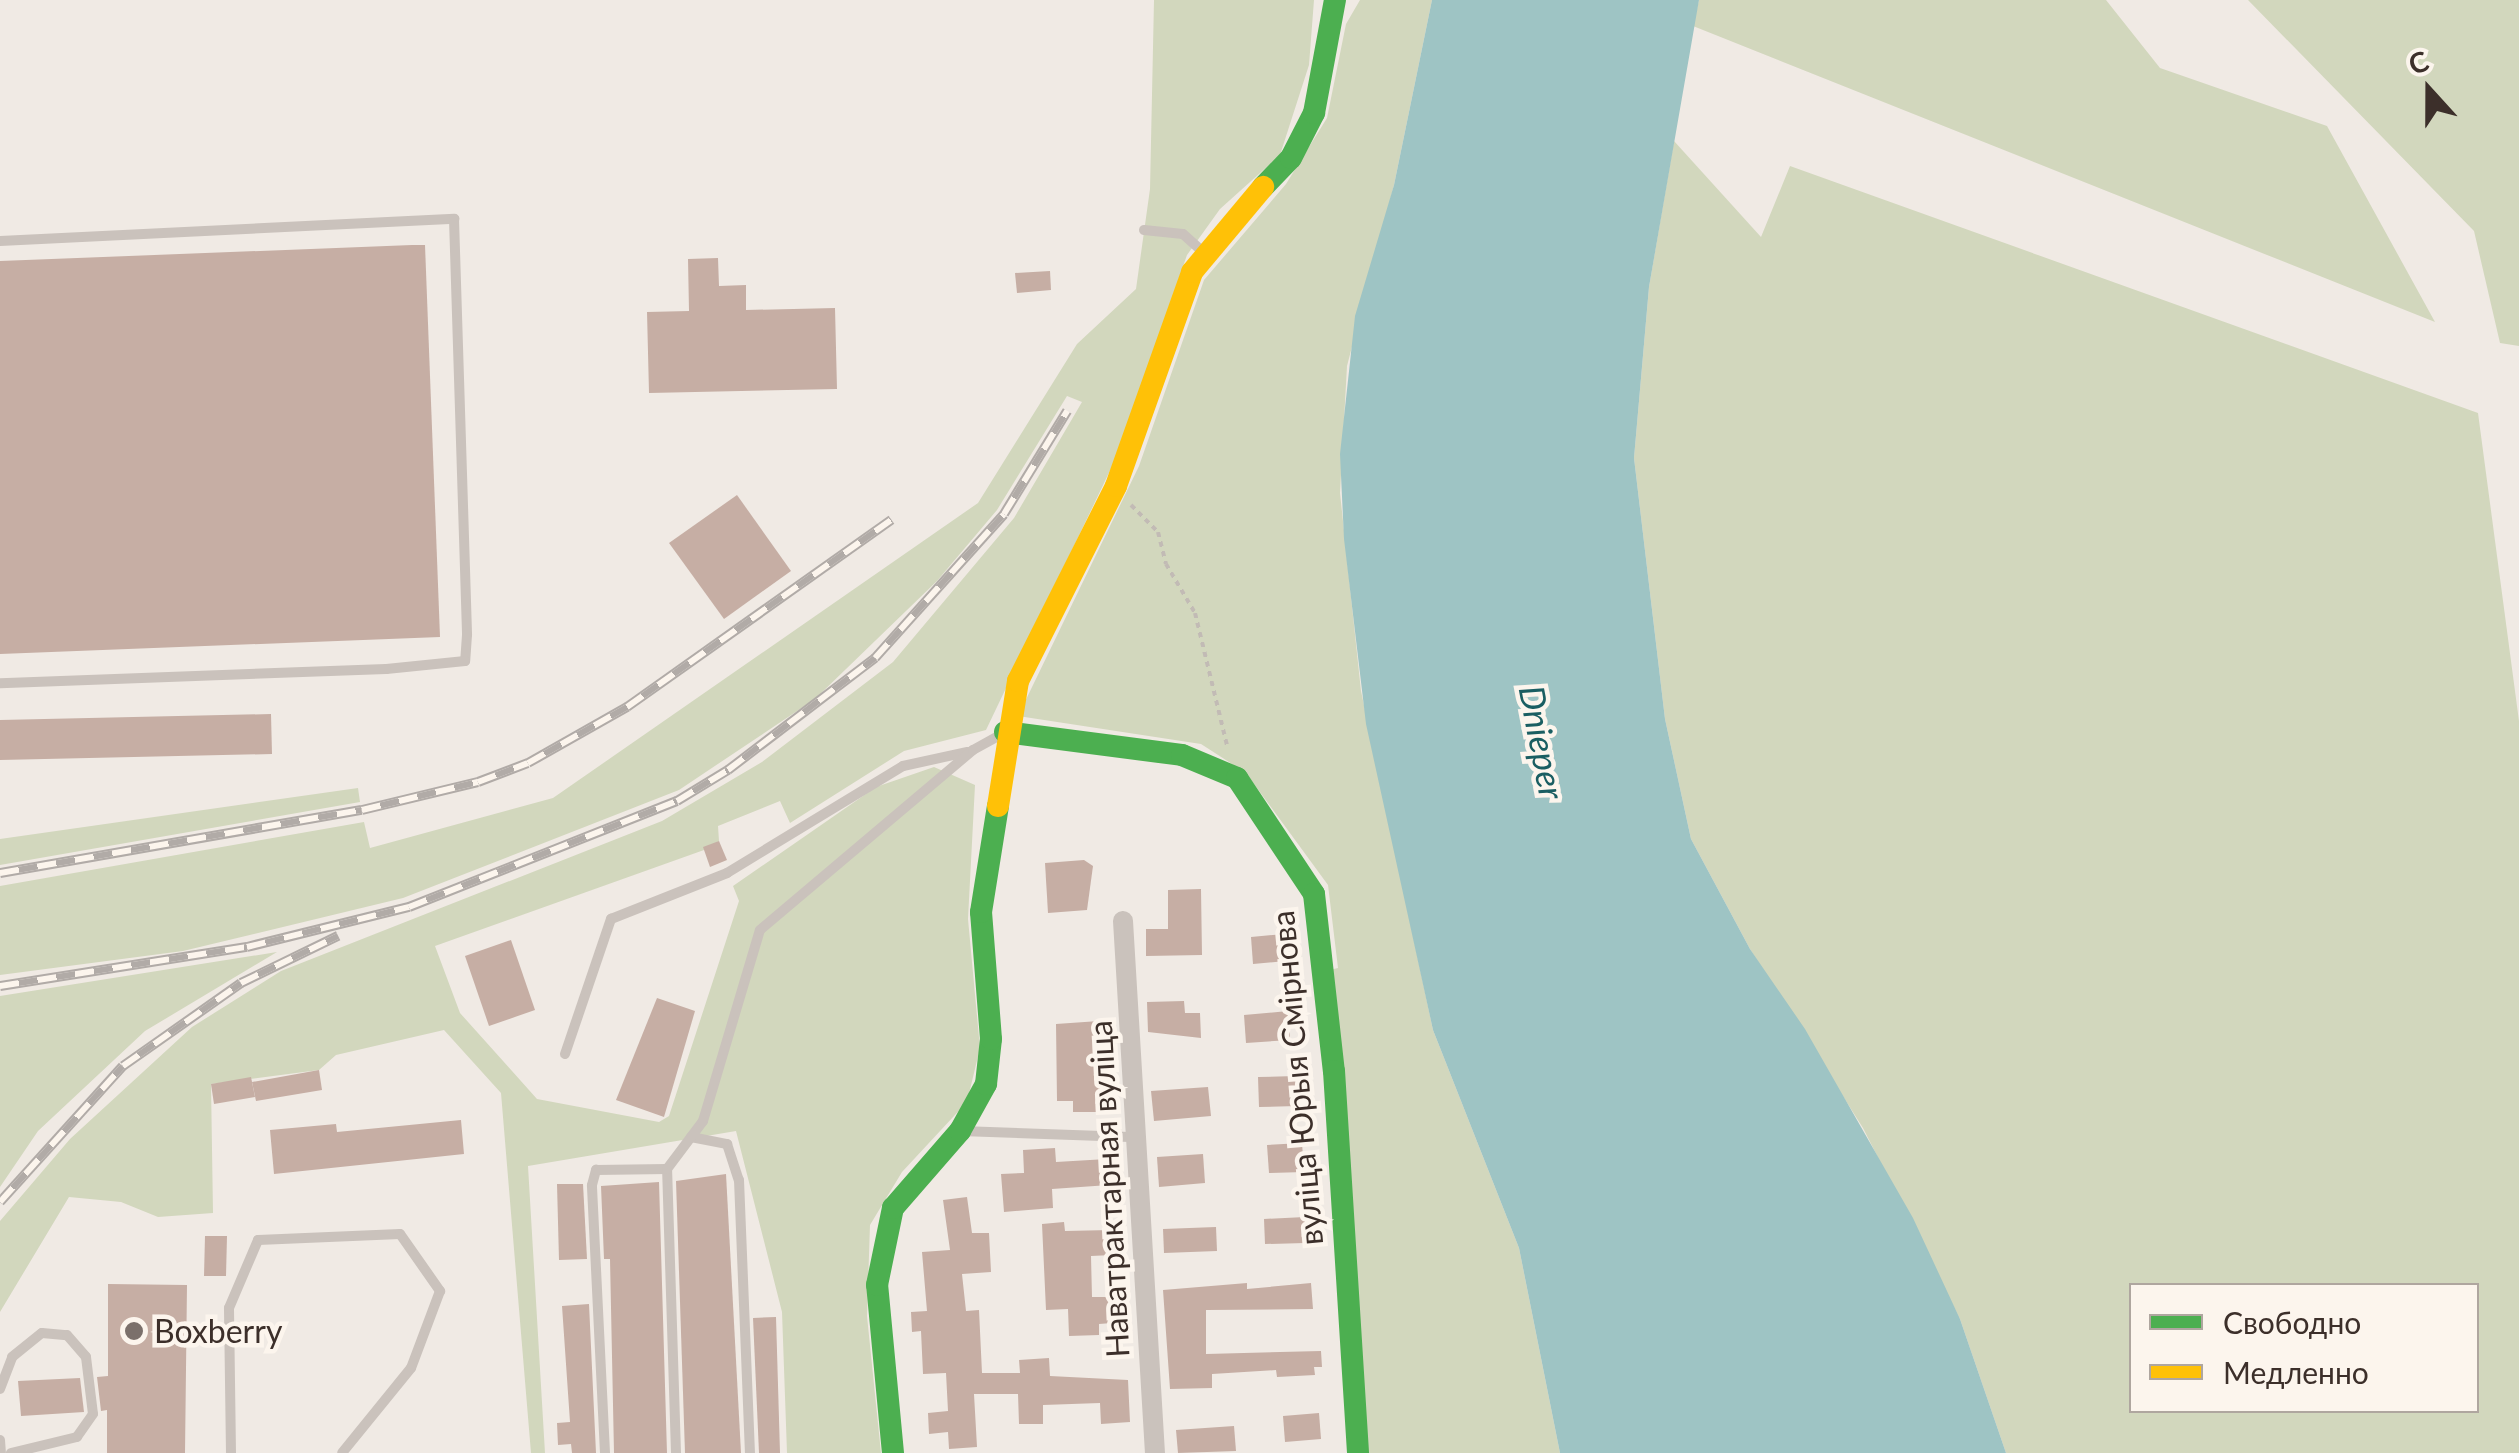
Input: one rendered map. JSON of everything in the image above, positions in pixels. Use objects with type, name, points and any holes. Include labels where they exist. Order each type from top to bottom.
[{"type":"street","points":[[893,1453],[877,1285],[893,1208],[960,1132],[986,1084],[991,1039],[981,912],[1005,732],[1018,682],[1116,486],[1204,253],[1291,158],[1314,113],[1335,0]]},
{"type":"street","points":[[1005,732],[1182,754],[1237,778]]},
{"type":"street","name":"вуліца Юрыя Смірнова","points":[[1237,778],[1314,894],[1334,1072],[1358,1453]]},
{"type":"street","name":"Наватрактарная вуліца","points":[[1122,920],[1155,1453]]},
{"type":"lane","points":[[0,241],[454,219],[467,635],[464,661],[386,669],[0,683]]},
{"type":"lane","points":[[1144,230],[1183,234],[1204,253]]},
{"type":"lane","points":[[676,1453],[667,1169],[703,1121],[760,930],[778,908],[973,750],[1005,732]]},
{"type":"lane","points":[[565,1054],[611,920],[727,874],[903,766],[973,750]]},
{"type":"lane","points":[[960,1132],[1137,1137]]},
{"type":"lane","points":[[691,1136],[726,1144],[740,1180],[750,1453]]},
{"type":"lane","points":[[605,1453],[592,1185],[596,1170],[667,1169]]},
{"type":"lane","points":[[231,1453],[229,1308],[258,1240],[400,1234],[440,1291],[410,1368],[342,1453]]},
{"type":"lane","points":[[0,1388],[12,1357],[42,1333],[67,1335],[86,1357],[93,1414],[77,1437],[12,1453]]},
{"type":"lane","points":[[0,1440],[1,1453]]},
{"type":"path","points":[[1116,486],[1158,532],[1166,564],[1195,614],[1237,778]]},
{"type":"green space","points":[[1154,0],[1314,0],[1309,65],[1280,155],[1220,209],[1187,255],[1116,458],[986,730],[904,751],[790,823],[780,801],[718,826],[719,841],[704,850],[435,946],[460,1013],[537,1099],[659,1122],[669,1116],[739,901],[733,886],[876,787],[934,767],[975,785],[968,919],[980,1048],[967,1102],[902,1172],[870,1225],[867,1316],[881,1453],[787,1453],[782,1312],[736,1131],[528,1166],[545,1453],[531,1453],[501,1093],[444,1030],[336,1055],[319,1070],[211,1084],[213,1213],[158,1217],[121,1202],[69,1197],[0,1312],[0,1221],[70,1139],[192,1027],[281,971],[662,821],[762,762],[893,662],[1014,518],[1082,402],[1067,396],[997,510],[937,581],[815,699],[679,790],[403,898],[183,951],[0,975],[0,886],[364,822],[370,848],[553,798],[978,503],[1077,344],[1136,289],[1150,189]]},
{"type":"green space","points":[[1360,0],[1432,0],[1394,185],[1347,366],[1340,493],[1361,691],[1433,1030],[1519,1248],[1560,1453],[1356,1453],[1321,972],[1338,968],[1328,885],[1246,773],[1201,744],[1018,716],[1139,466],[1204,280],[1286,184],[1327,118],[1346,24]]},
{"type":"green space","points":[[1699,0],[2106,0],[2160,68],[2327,126],[2435,322],[1693,26]]},
{"type":"green space","points":[[2248,0],[2519,0],[2519,346],[2500,343],[2474,231]]},
{"type":"green space","points":[[1674,141],[1761,237],[1790,166],[2478,413],[2519,721],[2519,1453],[2006,1453],[1960,1319],[1863,1128],[1750,949],[1691,839],[1665,719],[1634,458],[1649,287]]},
{"type":"green space","points":[[358,788],[360,802],[0,865],[0,839]]},
{"type":"green space","points":[[277,952],[145,1031],[38,1131],[0,1187],[0,996]]},
{"type":"water","name":"Dnieper","points":[[1432,0],[1699,0],[1649,287],[1634,458],[1665,719],[1691,839],[1750,949],[1805,1029],[1913,1218],[1960,1319],[2006,1453],[1560,1453],[1519,1248],[1433,1030],[1366,724],[1344,539],[1340,454],[1355,316],[1394,185]]},
{"type":"building","points":[[425,245],[440,637],[0,654],[0,261]]},
{"type":"building","points":[[718,258],[719,286],[746,285],[746,310],[835,308],[837,389],[649,393],[647,312],[689,311],[688,259]]},
{"type":"building","points":[[1050,271],[1051,290],[1017,293],[1015,273]]},
{"type":"building","points":[[737,495],[791,571],[724,619],[669,543]]},
{"type":"building","points":[[271,714],[272,754],[0,760],[0,720]]},
{"type":"building","points":[[719,841],[727,860],[710,867],[703,847]]},
{"type":"building","points":[[1084,860],[1093,866],[1087,910],[1048,913],[1045,863]]},
{"type":"building","points":[[1201,889],[1202,955],[1146,956],[1146,929],[1168,929],[1168,890]]},
{"type":"building","points":[[1284,934],[1286,961],[1253,964],[1251,937]]},
{"type":"building","points":[[511,940],[535,1010],[489,1026],[465,956]]},
{"type":"building","points":[[657,998],[695,1011],[664,1117],[616,1100]]},
{"type":"building","points":[[1184,1001],[1185,1013],[1200,1013],[1201,1038],[1148,1032],[1147,1002]]},
{"type":"building","points":[[1288,1011],[1290,1040],[1246,1043],[1244,1015]]},
{"type":"building","points":[[1099,1021],[1102,1068],[1111,1068],[1111,1089],[1101,1090],[1102,1112],[1073,1112],[1073,1101],[1057,1101],[1056,1024]]},
{"type":"building","points":[[319,1070],[322,1090],[256,1101],[252,1082]]},
{"type":"building","points":[[1296,1076],[1297,1106],[1259,1107],[1258,1077]]},
{"type":"building","points":[[251,1077],[255,1097],[214,1104],[211,1084]]},
{"type":"building","points":[[1208,1087],[1211,1116],[1154,1121],[1151,1091]]},
{"type":"building","points":[[461,1120],[464,1154],[274,1174],[270,1130],[336,1124],[337,1132]]},
{"type":"building","points":[[1302,1143],[1304,1172],[1269,1173],[1267,1145]]},
{"type":"building","points":[[1055,1148],[1056,1162],[1107,1159],[1109,1185],[1052,1189],[1053,1208],[1004,1212],[1001,1174],[1024,1173],[1023,1150]]},
{"type":"building","points":[[1203,1154],[1205,1183],[1159,1187],[1157,1157]]},
{"type":"building","points":[[726,1174],[741,1453],[685,1453],[676,1181]]},
{"type":"building","points":[[659,1182],[667,1453],[614,1453],[610,1259],[604,1259],[601,1186]]},
{"type":"building","points":[[557,1184],[583,1184],[587,1259],[559,1260]]},
{"type":"building","points":[[967,1197],[972,1233],[989,1233],[991,1272],[962,1274],[966,1311],[979,1310],[982,1373],[1020,1373],[1019,1360],[1049,1358],[1050,1376],[1128,1380],[1130,1422],[1101,1424],[1100,1403],[1043,1405],[1043,1424],[1019,1424],[1018,1394],[974,1394],[977,1447],[949,1449],[948,1432],[929,1434],[928,1413],[948,1411],[946,1373],[923,1374],[921,1331],[912,1332],[911,1312],[927,1311],[922,1252],[950,1250],[943,1200]]},
{"type":"building","points":[[1305,1217],[1305,1243],[1265,1244],[1264,1219]]},
{"type":"building","points":[[1064,1222],[1065,1231],[1111,1230],[1112,1255],[1091,1256],[1092,1297],[1111,1297],[1112,1323],[1099,1324],[1099,1335],[1069,1336],[1068,1309],[1046,1310],[1042,1224]]},
{"type":"building","points":[[1216,1227],[1217,1251],[1164,1253],[1163,1229]]},
{"type":"building","points":[[205,1236],[227,1236],[226,1276],[204,1276]]},
{"type":"building","points":[[1247,1283],[1247,1289],[1311,1283],[1313,1309],[1206,1310],[1206,1354],[1321,1351],[1322,1367],[1314,1367],[1315,1375],[1277,1377],[1276,1370],[1212,1374],[1212,1388],[1170,1389],[1163,1290]]},
{"type":"building","points":[[108,1284],[187,1285],[185,1453],[107,1453],[107,1410],[101,1411],[97,1377],[108,1376]]},
{"type":"building","points":[[589,1304],[596,1453],[572,1453],[571,1444],[558,1445],[557,1423],[570,1422],[562,1306]]},
{"type":"building","points":[[776,1317],[780,1453],[759,1453],[753,1318]]},
{"type":"building","points":[[80,1378],[84,1412],[21,1416],[18,1381]]},
{"type":"building","points":[[1319,1413],[1321,1439],[1285,1442],[1283,1416]]},
{"type":"building","points":[[1234,1426],[1236,1451],[1178,1453],[1176,1430]]},
{"type":"railway","points":[[0,986],[247,947],[409,907],[677,801],[728,770],[875,658],[1004,514],[1067,411]]},
{"type":"railway","points":[[0,873],[362,810],[478,782],[528,763],[627,707],[891,520]]},
{"type":"railway","points":[[0,1202],[123,1066],[241,983],[338,936]]},
{"type":"traffic: fast","points":[[1263,187],[1291,158],[1314,113],[1335,0]]},
{"type":"traffic: fast","points":[[1005,732],[1182,755],[1237,778],[1314,894],[1334,1071],[1358,1453]]},
{"type":"traffic: fast","points":[[893,1453],[877,1285],[893,1208],[960,1131],[986,1084],[991,1039],[981,912],[998,806]]},
{"type":"traffic: slow","points":[[998,806],[1018,681],[1116,486],[1192,272],[1263,187]]},
{"type":"place","name":"Boxberry","points":[[134,1331]]}]
